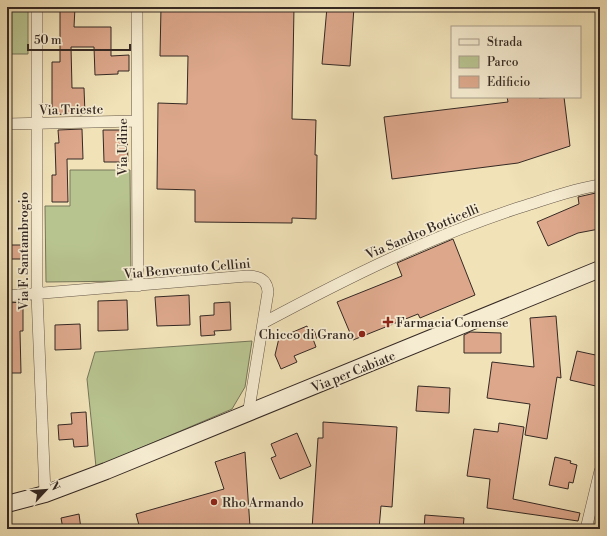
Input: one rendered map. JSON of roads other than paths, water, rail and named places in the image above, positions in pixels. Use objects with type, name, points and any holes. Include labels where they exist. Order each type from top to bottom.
[{"type":"street","name":"Via F. Santambrogio","points":[[37,7],[37,294],[45,494]]},
{"type":"street","name":"Via Udine","points":[[137,7],[136,121],[138,286]]},
{"type":"street","name":"Via Trieste","points":[[7,124],[136,121]]},
{"type":"street","name":"Via Sandro Botticelli","points":[[263,323],[358,273],[452,232],[499,214],[600,184]]},
{"type":"street","name":"Via per Cabiate","points":[[7,504],[45,494],[106,471],[600,270]]},
{"type":"street","name":"Via Benvenuto Cellini","points":[[7,296],[94,290],[247,276],[259,277],[264,281],[268,288],[248,414]]},
{"type":"street","points":[[586,529],[600,471]]},
{"type":"place","name":"Farmacia Comense","points":[[388,322]]},
{"type":"place","name":"Chicco di Grano","points":[[362,334]]},
{"type":"place","name":"Rho Armando","points":[[214,502]]}]
